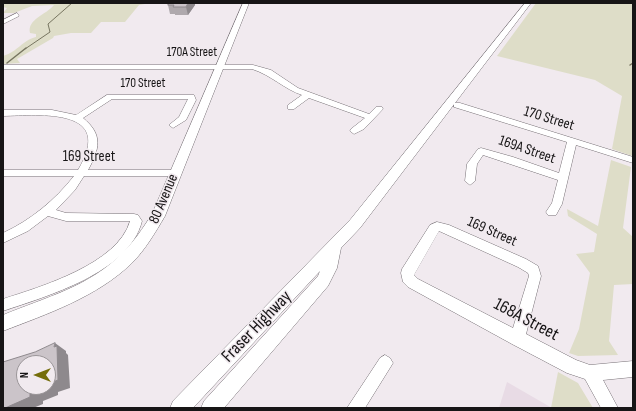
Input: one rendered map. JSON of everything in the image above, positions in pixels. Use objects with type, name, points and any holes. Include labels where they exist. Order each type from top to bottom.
[{"type":"main road","name":"80 Avenue","points":[[3,323],[78,293],[105,278],[122,265],[138,249],[148,235],[158,216],[246,3]]},
{"type":"main road","name":"Fraser Highway","points":[[180,408],[335,246],[389,182],[433,122],[528,3]]},
{"type":"main road","name":"Fraser Highway","points":[[433,122],[453,110],[476,81],[480,64]]},
{"type":"main road","points":[[465,94],[469,83],[466,81]]},
{"type":"main road","name":"Fraser Highway","points":[[211,408],[323,280],[329,268],[335,246]]},
{"type":"street","points":[[3,14],[17,15],[3,22]]},
{"type":"street","name":"170A Street","points":[[3,67],[220,66],[260,68],[294,90],[370,117]]},
{"type":"street","points":[[291,107],[307,95]]},
{"type":"street","name":"170 Street","points":[[80,120],[110,97],[191,97],[192,100],[183,118],[173,125]]},
{"type":"street","name":"170 Street","points":[[457,105],[633,160]]},
{"type":"street","points":[[354,131],[364,124],[379,109]]},
{"type":"street","points":[[3,113],[56,114],[80,120],[91,130],[94,141],[91,154],[80,173],[62,196],[28,225],[3,238]]},
{"type":"street","points":[[552,212],[557,204],[572,141]]},
{"type":"street","name":"169A Street","points":[[470,181],[472,164],[482,151],[563,178]]},
{"type":"street","name":"169 Street","points":[[3,173],[175,173]]},
{"type":"street","points":[[3,305],[61,285],[89,271],[120,246],[132,230],[136,221],[134,218],[129,217],[66,217],[46,211]]},
{"type":"street","name":"169 Street","points":[[408,278],[407,273],[410,267],[431,231],[437,226],[446,228],[494,250],[533,270],[535,276],[517,339]]},
{"type":"street","name":"168A Street","points":[[408,278],[413,283],[517,339],[573,367],[590,373],[633,369]]},
{"type":"street","points":[[355,408],[385,363]]},
{"type":"street","points":[[590,373],[610,408]]},
{"type":"shaded area","points":[[507,382],[552,408],[499,408]]},
{"type":"green space","points":[[3,3],[145,4],[139,5],[125,22],[101,22],[91,33],[71,33],[54,36],[17,59],[20,63],[3,64],[3,56],[36,37],[36,34],[30,33],[31,24],[54,5],[32,6],[14,13],[3,13],[7,8],[3,7]]},
{"type":"green space","points":[[536,3],[633,3],[632,156],[612,149],[622,96],[595,80],[497,56]]},
{"type":"green space","points":[[611,160],[631,167],[623,228],[633,237],[633,284],[614,285],[609,341],[618,355],[578,356],[569,353],[579,329],[590,273],[576,254],[594,252],[597,234],[568,216],[567,209],[598,226]]},
{"type":"green space","points":[[558,372],[578,383],[593,408],[551,408]]},
{"type":"building","points":[[170,3],[188,3],[186,7],[173,7],[174,5],[168,5]]},
{"type":"building","points":[[55,343],[54,347],[57,346],[58,380],[56,381],[56,355],[25,355]]},
{"type":"building","points":[[16,358],[16,395],[30,395],[30,397],[5,408],[3,408],[3,362]]},
{"type":"waterway","points":[[25,49],[50,32],[48,24],[72,3]]},
{"type":"waterway","points":[[7,63],[26,48]]}]
